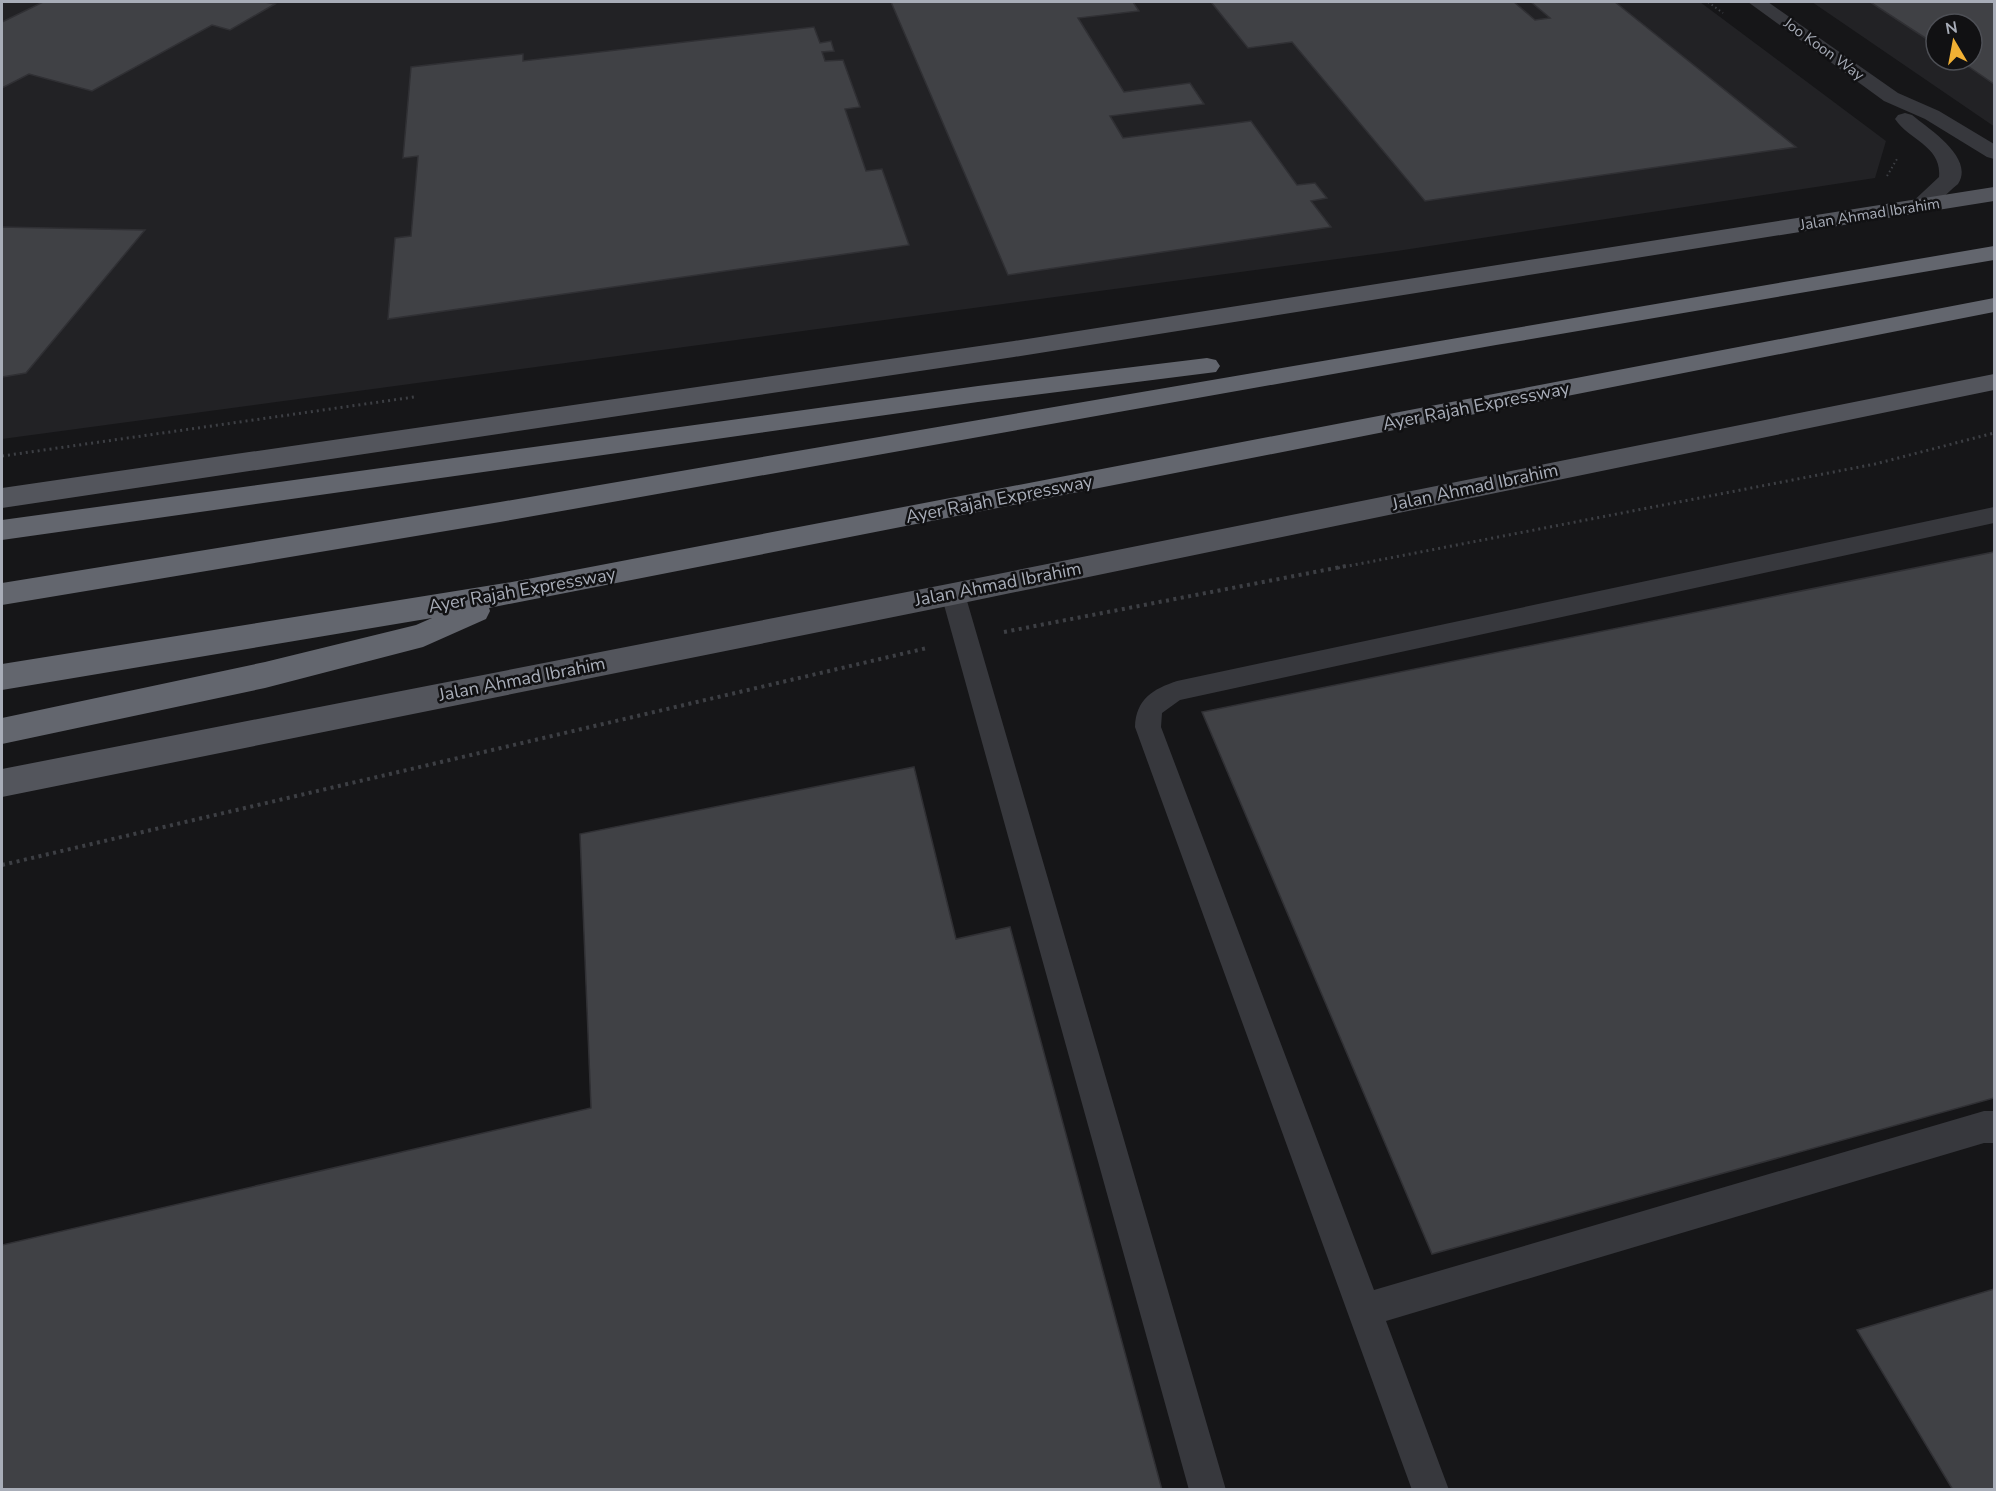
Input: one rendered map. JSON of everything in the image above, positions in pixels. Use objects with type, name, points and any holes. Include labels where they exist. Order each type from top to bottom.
[{"type":"highway","points":[[2,594],[306,547],[1599,317],[1995,253]]},
{"type":"highway","name":"Ayer Rajah Expressway","points":[[2,677],[512,594],[1995,305]]},
{"type":"highway","points":[[2,530],[978,394],[1599,317]]},
{"type":"highway","points":[[2,731],[265,675],[423,635],[512,594]]},
{"type":"main road","name":"Jalan Ahmad Ibrahim","points":[[2,498],[1014,349],[1995,194]]},
{"type":"main road","name":"Jalan Ahmad Ibrahim","points":[[2,783],[953,594],[1995,382]]},
{"type":"street","name":"Joo Koon Way","points":[[1757,2],[1891,97],[1932,115],[1995,153]]},
{"type":"street","name":"Joo Koon Way","points":[[1891,97],[1905,120],[1940,148],[1952,164],[1950,178],[1919,206]]},
{"type":"lane","points":[[1431,1490],[1148,727],[1147,717],[1151,705],[1158,698],[1177,691],[1995,515]]},
{"type":"lane","points":[[953,594],[1208,1490]]},
{"type":"lane","points":[[1365,1310],[1984,1127],[1995,1127]]},
{"type":"path","points":[[1708,2],[1726,15]]},
{"type":"path","points":[[1885,179],[1899,150]]},
{"type":"path","points":[[2,456],[417,396]]},
{"type":"shaded area","points":[[2,2],[1700,2],[1886,141],[1875,178],[1397,251],[2,439]]},
{"type":"shaded area","points":[[1812,2],[1994,2],[1994,126]]},
{"type":"building","points":[[43,2],[265,2],[275,4],[230,30],[212,25],[92,91],[29,74],[2,88],[2,22]]},
{"type":"building","points":[[891,2],[1133,2],[1139,11],[1078,18],[1124,92],[1190,83],[1204,104],[1110,116],[1123,138],[1251,121],[1297,185],[1315,183],[1327,198],[1311,201],[1331,227],[1008,275]]},
{"type":"building","points":[[1211,2],[1514,2],[1535,20],[1550,18],[1531,2],[1615,2],[1796,147],[1425,201],[1292,42],[1248,48]]},
{"type":"building","points":[[1870,2],[1994,2],[1994,84],[1976,72],[1984,72],[1984,12],[1924,12],[1924,37]]},
{"type":"building","points":[[814,27],[820,43],[831,41],[834,51],[822,52],[825,61],[843,60],[860,107],[845,109],[866,171],[882,169],[909,245],[388,319],[395,238],[411,236],[418,156],[403,158],[411,67],[523,54],[523,61]]},
{"type":"building","points":[[2,227],[145,230],[26,373],[2,377]]},
{"type":"building","points":[[1994,552],[1994,1098],[1432,1254],[1202,712]]},
{"type":"building","points":[[914,767],[956,939],[1010,927],[1162,1490],[2,1490],[2,1245],[591,1108],[580,834]]},
{"type":"building","points":[[1994,1289],[1994,1490],[1953,1490],[1857,1330]]}]
